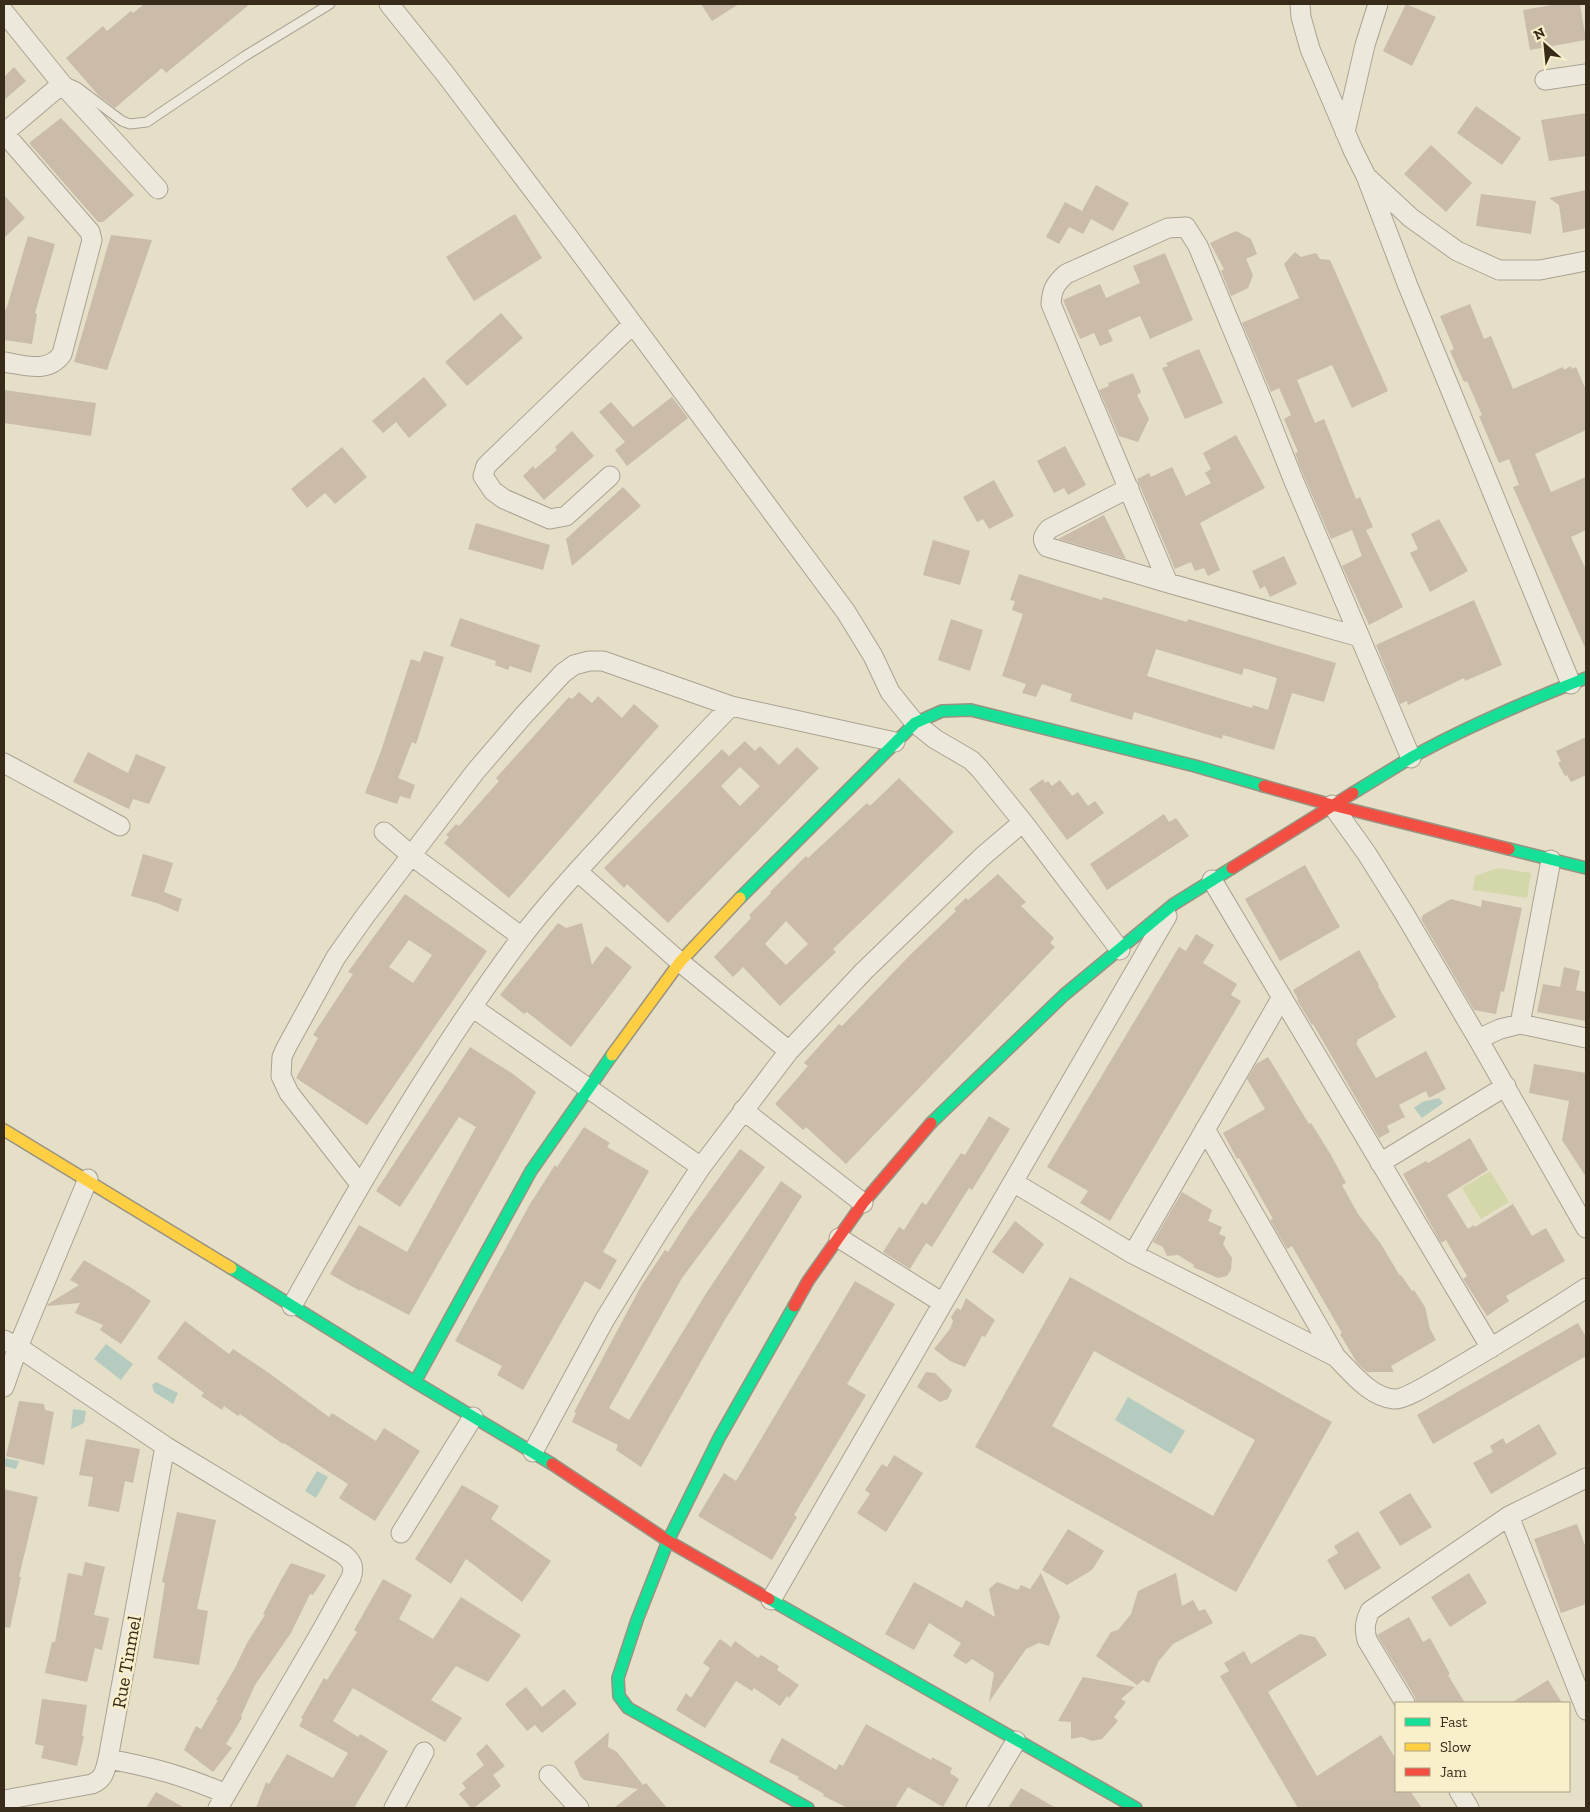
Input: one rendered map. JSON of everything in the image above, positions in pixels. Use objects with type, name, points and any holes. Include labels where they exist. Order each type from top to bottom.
[{"type":"street","points":[[389,4],[452,83],[846,612],[873,656],[890,692],[914,722],[935,739],[971,760],[980,769],[1023,822],[1120,950]]},
{"type":"street","points":[[808,1808],[628,1708],[619,1696],[618,1678],[637,1620],[668,1540],[719,1438],[808,1281],[863,1203],[928,1126],[1064,995],[1174,904],[1332,805],[1440,742],[1516,707],[1579,681],[1408,286],[1366,176],[1310,49],[1301,17],[1300,4]]},
{"type":"street","points":[[1345,132],[1365,45],[1378,4]]},
{"type":"street","points":[[4,12],[62,84],[158,189]]},
{"type":"street","points":[[1545,80],[1586,74]]},
{"type":"street","points":[[4,362],[39,367],[58,360],[62,354],[92,240],[90,232],[4,133],[62,84]]},
{"type":"street","points":[[1366,176],[1411,218],[1457,251],[1499,270],[1584,267]]},
{"type":"street","points":[[1168,583],[1051,304],[1056,283],[1066,274],[1168,228],[1186,227],[1198,246],[1293,479],[1411,758]]},
{"type":"street","points":[[610,476],[566,516],[550,518],[504,499],[493,491],[483,476],[486,466],[632,325]]},
{"type":"street","points":[[1129,488],[1049,528],[1043,542],[1047,547],[1360,637]]},
{"type":"street","points":[[360,1184],[289,1093],[281,1076],[281,1066],[286,1048],[336,957],[475,772],[563,673],[574,665],[589,660],[603,662],[731,706],[895,742]]},
{"type":"street","points":[[292,1306],[360,1184],[472,1007],[522,937],[577,871],[662,777],[731,706]]},
{"type":"street","points":[[415,1382],[531,1171],[588,1087],[680,962],[742,895],[914,722],[931,714],[949,708],[971,710],[1195,766],[1332,805],[1586,868]]},
{"type":"street","points":[[4,763],[120,826]]},
{"type":"street","points":[[1332,805],[1367,854],[1506,1086],[1586,1228]]},
{"type":"street","points":[[533,1452],[605,1319],[701,1167],[743,1110],[789,1051],[864,971],[983,856],[1023,822]]},
{"type":"street","points":[[384,832],[412,856],[522,937]]},
{"type":"street","points":[[1520,1024],[1551,860]]},
{"type":"street","points":[[577,871],[680,962],[789,1051]]},
{"type":"street","points":[[1212,880],[1491,1348]]},
{"type":"street","points":[[771,1600],[1174,904]]},
{"type":"street","points":[[1133,1254],[1282,997]]},
{"type":"street","points":[[472,1007],[701,1167]]},
{"type":"street","points":[[1478,1039],[1500,1029],[1520,1024],[1586,1038]]},
{"type":"street","points":[[1380,1163],[1506,1086]]},
{"type":"street","points":[[743,1110],[863,1203]]},
{"type":"street","points":[[1205,1129],[1336,1357],[1375,1393],[1395,1400],[1413,1393],[1491,1348],[1586,1288]]},
{"type":"street","points":[[4,1130],[88,1179],[415,1382],[533,1452],[668,1540],[1136,1808]]},
{"type":"street","points":[[4,1387],[11,1344],[88,1179]]},
{"type":"street","points":[[1013,1182],[1133,1254],[1336,1357]]},
{"type":"street","points":[[839,1238],[943,1303]]},
{"type":"street","points":[[11,1344],[165,1446],[343,1554],[352,1564],[354,1570],[318,1637],[222,1801],[193,1779],[168,1771],[108,1759]]},
{"type":"street","points":[[401,1532],[473,1417]]},
{"type":"street","name":"Rue Tinmel","points":[[4,1800],[92,1784],[99,1782],[102,1777],[108,1759],[165,1446]]},
{"type":"street","points":[[1404,1702],[1366,1640],[1365,1621],[1370,1611],[1509,1516],[1586,1478]]},
{"type":"street","points":[[1509,1516],[1586,1710]]},
{"type":"street","points":[[976,1808],[1016,1741]]},
{"type":"street","points":[[394,1808],[424,1752]]},
{"type":"street","points":[[549,1774],[579,1808]]},
{"type":"street","points":[[1460,1792],[1469,1808]]},
{"type":"lane","points":[[62,84],[72,84],[77,87],[122,121],[130,124],[148,122],[245,56],[330,4]]},
{"type":"green space","points":[[1498,868],[1531,873],[1527,898],[1473,890],[1475,876]]},
{"type":"green space","points":[[1490,1171],[1509,1202],[1481,1219],[1462,1188]]},
{"type":"shaded area","points":[[1439,1098],[1443,1103],[1422,1118],[1414,1108],[1422,1102]]},
{"type":"shaded area","points":[[106,1344],[133,1364],[121,1380],[94,1359]]},
{"type":"shaded area","points":[[156,1382],[178,1393],[173,1404],[154,1392],[152,1385]]},
{"type":"shaded area","points":[[1128,1397],[1185,1431],[1171,1454],[1115,1420]]},
{"type":"shaded area","points":[[73,1409],[86,1411],[84,1423],[71,1429]]},
{"type":"shaded area","points":[[4,1458],[19,1461],[16,1469],[4,1466]]},
{"type":"shaded area","points":[[317,1471],[328,1477],[316,1498],[305,1491]]},
{"type":"building","points":[[144,4],[250,4],[166,73],[162,68],[115,108],[99,96],[66,58],[103,26],[107,31],[131,11],[133,13]]},
{"type":"building","points":[[701,4],[739,4],[712,21]]},
{"type":"building","points":[[1406,4],[1436,17],[1412,66],[1383,51]]},
{"type":"building","points":[[1558,4],[1580,4],[1586,40],[1530,50],[1523,10]]},
{"type":"building","points":[[14,67],[26,81],[4,100],[4,77]]},
{"type":"building","points":[[1476,106],[1521,138],[1502,165],[1457,133]]},
{"type":"building","points":[[1586,113],[1586,156],[1549,161],[1541,120]]},
{"type":"building","points":[[61,118],[134,195],[103,222],[98,222],[29,143]]},
{"type":"building","points":[[1431,145],[1472,183],[1446,212],[1404,174]]},
{"type":"building","points":[[1096,185],[1129,203],[1113,231],[1091,219],[1083,234],[1069,227],[1059,244],[1046,237],[1065,202],[1082,211]]},
{"type":"building","points":[[1586,190],[1586,228],[1563,233],[1559,205],[1549,198]]},
{"type":"building","points":[[1481,194],[1536,201],[1531,234],[1476,226]]},
{"type":"building","points":[[4,195],[25,218],[4,238]]},
{"type":"building","points":[[515,214],[542,258],[474,301],[446,257]]},
{"type":"building","points":[[1236,231],[1251,239],[1257,254],[1246,259],[1253,275],[1248,288],[1231,296],[1221,271],[1224,269],[1210,243]]},
{"type":"building","points":[[111,235],[152,240],[107,370],[74,362]]},
{"type":"building","points":[[28,236],[55,244],[35,313],[37,314],[32,344],[4,340],[4,309],[6,310]]},
{"type":"building","points":[[1295,252],[1301,257],[1316,253],[1320,259],[1330,260],[1388,391],[1352,408],[1332,365],[1297,380],[1315,423],[1324,419],[1356,499],[1360,497],[1373,527],[1366,530],[1403,607],[1369,625],[1342,566],[1362,556],[1352,530],[1331,539],[1300,467],[1295,453],[1298,452],[1284,419],[1291,415],[1279,388],[1271,392],[1242,323],[1299,298],[1284,264]]},
{"type":"building","points":[[1165,253],[1193,320],[1150,339],[1140,316],[1108,330],[1113,341],[1100,346],[1094,333],[1080,339],[1063,300],[1100,284],[1106,298],[1140,283],[1133,266]]},
{"type":"building","points":[[1470,304],[1484,339],[1491,336],[1513,389],[1563,367],[1564,370],[1571,366],[1572,369],[1576,367],[1586,390],[1586,430],[1535,454],[1551,492],[1586,477],[1586,530],[1571,537],[1586,570],[1586,650],[1513,487],[1519,485],[1509,459],[1499,463],[1479,416],[1482,415],[1467,381],[1464,382],[1450,351],[1454,349],[1440,316]]},
{"type":"building","points":[[501,313],[523,338],[467,386],[445,362]]},
{"type":"building","points":[[1199,349],[1223,403],[1185,419],[1162,368],[1168,366],[1166,363]]},
{"type":"building","points":[[1133,373],[1141,392],[1137,395],[1149,419],[1138,442],[1119,436],[1099,390],[1109,386],[1108,383]]},
{"type":"building","points":[[424,377],[447,405],[409,438],[396,422],[383,433],[372,421]]},
{"type":"building","points":[[4,390],[96,403],[91,436],[4,423]]},
{"type":"building","points":[[672,397],[688,418],[627,466],[615,450],[625,442],[599,412],[611,402],[633,427]]},
{"type":"building","points":[[572,431],[594,456],[544,500],[523,476],[533,466],[535,469],[557,450],[555,447]]},
{"type":"building","points":[[1236,435],[1265,488],[1200,523],[1220,570],[1208,576],[1204,568],[1195,571],[1191,562],[1175,569],[1137,479],[1149,473],[1151,477],[1172,467],[1186,496],[1211,483],[1205,473],[1211,469],[1203,453]]},
{"type":"building","points":[[1065,446],[1086,485],[1068,495],[1064,488],[1054,493],[1037,461]]},
{"type":"building","points":[[342,447],[367,477],[335,504],[325,493],[307,508],[291,489]]},
{"type":"building","points":[[994,480],[1014,516],[989,529],[983,519],[977,522],[963,497]]},
{"type":"building","points":[[623,487],[641,506],[572,566],[566,539]]},
{"type":"building","points":[[1104,515],[1126,559],[1058,539]]},
{"type":"building","points":[[1439,519],[1468,571],[1430,592],[1410,553],[1418,549],[1411,534]]},
{"type":"building","points":[[476,523],[550,545],[543,570],[468,549]]},
{"type":"building","points":[[933,540],[970,551],[960,585],[923,575]]},
{"type":"building","points":[[1284,556],[1297,584],[1270,597],[1265,586],[1260,589],[1252,571]]},
{"type":"building","points":[[1019,574],[1102,600],[1103,597],[1187,622],[1188,619],[1336,663],[1324,702],[1292,693],[1274,750],[1223,735],[1222,739],[1134,712],[1132,720],[1070,701],[1072,694],[1042,684],[1036,697],[1022,693],[1026,684],[1002,676],[1023,614],[1012,610],[1015,601],[1010,600]],"holes":[[[1156,649],[1242,675],[1244,668],[1277,678],[1268,710],[1253,705],[1252,708],[1147,676]]]},
{"type":"building","points":[[1474,600],[1502,665],[1465,681],[1464,678],[1408,705],[1407,701],[1400,704],[1376,645]]},
{"type":"building","points":[[460,618],[540,645],[531,673],[510,666],[508,670],[495,665],[496,661],[450,646]]},
{"type":"building","points":[[951,619],[983,630],[970,671],[938,660]]},
{"type":"building","points":[[424,651],[444,657],[416,744],[412,742],[398,778],[415,785],[410,799],[400,796],[397,804],[365,793],[411,659],[420,662]]},
{"type":"building","points":[[579,692],[592,703],[598,696],[622,718],[634,704],[659,726],[509,898],[444,843],[449,837],[446,835],[456,824],[459,826],[499,781],[496,778],[569,697],[572,699]]},
{"type":"building","points":[[1586,737],[1586,775],[1571,782],[1567,775],[1565,776],[1558,763],[1561,761],[1556,751]]},
{"type":"building","points":[[745,741],[755,751],[760,746],[779,765],[797,747],[819,768],[668,923],[627,884],[624,888],[604,868],[722,749],[729,756]],"holes":[[[740,767],[760,786],[740,806],[721,786]]]},
{"type":"building","points":[[88,752],[128,773],[136,754],[166,767],[149,804],[133,799],[129,809],[73,782]]},
{"type":"building","points":[[899,778],[954,832],[833,949],[836,952],[780,1006],[743,967],[733,977],[714,957],[751,918],[749,915],[806,856],[808,858],[867,803],[870,806]],"holes":[[[786,921],[808,944],[786,965],[765,944]]]},
{"type":"building","points":[[1043,779],[1045,783],[1048,781],[1052,786],[1060,780],[1072,796],[1078,792],[1088,806],[1095,801],[1104,813],[1067,840],[1029,789]]},
{"type":"building","points":[[1164,814],[1169,822],[1176,818],[1189,836],[1107,890],[1090,864]]},
{"type":"building","points":[[143,854],[173,863],[164,892],[182,899],[178,912],[157,903],[131,896]]},
{"type":"building","points":[[1305,865],[1340,927],[1280,961],[1245,899]]},
{"type":"building","points":[[998,874],[1026,902],[1021,906],[1054,938],[1050,943],[1055,947],[846,1164],[806,1127],[803,1130],[775,1104],[808,1066],[804,1063],[839,1024],[842,1026],[910,955],[956,911],[954,909],[966,898],[968,900]]},
{"type":"building","points":[[405,894],[487,951],[367,1125],[296,1078],[318,1038],[313,1035],[353,974],[348,972]],"holes":[[[409,940],[432,955],[413,983],[389,967]]]},
{"type":"building","points":[[1451,899],[1481,907],[1482,900],[1522,908],[1504,992],[1501,991],[1496,1014],[1474,1010],[1421,919],[1423,915]]},
{"type":"building","points":[[558,923],[566,928],[582,923],[592,965],[606,946],[632,967],[571,1047],[527,1012],[524,1014],[500,995]]},
{"type":"building","points":[[1196,934],[1214,945],[1203,963],[1237,984],[1231,995],[1241,1001],[1110,1221],[1080,1203],[1088,1191],[1047,1167],[1179,947],[1186,951]]},
{"type":"building","points":[[1359,950],[1396,1017],[1357,1040],[1358,1042],[1356,1043],[1376,1078],[1426,1051],[1446,1089],[1429,1098],[1426,1091],[1399,1105],[1405,1117],[1387,1126],[1390,1132],[1379,1138],[1297,1000],[1293,990]]},
{"type":"building","points":[[1564,967],[1580,971],[1576,990],[1586,992],[1586,1021],[1537,1012],[1543,984],[1560,987]]},
{"type":"building","points":[[470,1047],[513,1074],[536,1092],[409,1315],[330,1274],[359,1225],[407,1252],[476,1127],[459,1117],[400,1207],[376,1191]]},
{"type":"building","points":[[1268,1057],[1309,1124],[1311,1123],[1331,1155],[1346,1183],[1342,1185],[1358,1214],[1381,1244],[1400,1276],[1412,1291],[1414,1290],[1425,1307],[1430,1329],[1436,1340],[1391,1366],[1394,1372],[1367,1372],[1357,1363],[1292,1246],[1287,1249],[1270,1220],[1273,1219],[1223,1133],[1265,1109],[1247,1079],[1256,1064]]},
{"type":"building","points":[[1534,1064],[1586,1073],[1586,1177],[1562,1140],[1569,1101],[1529,1093]]},
{"type":"building","points":[[989,1116],[1010,1129],[972,1190],[969,1188],[932,1247],[926,1243],[910,1269],[883,1252],[899,1227],[904,1230],[922,1202],[926,1205],[961,1153],[965,1155]]},
{"type":"building","points":[[584,1127],[610,1143],[607,1147],[649,1171],[603,1252],[617,1260],[600,1290],[585,1281],[523,1390],[497,1375],[502,1366],[455,1341],[530,1204],[555,1165],[557,1167]]},
{"type":"building","points":[[1470,1138],[1488,1170],[1447,1195],[1468,1229],[1474,1225],[1475,1227],[1513,1204],[1532,1236],[1546,1228],[1565,1261],[1506,1296],[1509,1301],[1487,1316],[1463,1279],[1467,1276],[1446,1240],[1441,1243],[1403,1174],[1426,1161],[1428,1163]]},
{"type":"building","points":[[740,1149],[765,1167],[682,1278],[609,1408],[629,1420],[707,1292],[781,1181],[802,1196],[723,1323],[641,1467],[616,1450],[618,1445],[572,1422],[576,1413],[574,1412],[641,1286],[665,1250],[668,1252],[689,1219]]},
{"type":"building","points":[[1182,1192],[1212,1210],[1208,1221],[1222,1227],[1219,1234],[1226,1237],[1223,1244],[1232,1258],[1231,1270],[1227,1276],[1218,1278],[1193,1267],[1194,1265],[1178,1255],[1167,1256],[1163,1247],[1153,1242]]},
{"type":"building","points":[[1015,1221],[1044,1244],[1023,1274],[992,1252]]},
{"type":"building","points":[[84,1260],[151,1301],[121,1344],[100,1330],[103,1325],[75,1313],[80,1303],[47,1306],[79,1285],[70,1280]]},
{"type":"building","points":[[1070,1277],[1332,1422],[1236,1592],[975,1447]],"holes":[[[1094,1351],[1255,1440],[1213,1516],[1052,1426]]]},
{"type":"building","points":[[855,1281],[895,1304],[847,1384],[866,1395],[794,1515],[797,1517],[772,1560],[698,1516],[724,1473],[736,1481]]},
{"type":"building","points":[[966,1298],[995,1320],[985,1337],[982,1336],[965,1367],[950,1361],[934,1349],[950,1329],[953,1321],[951,1317],[957,1308],[961,1310]]},
{"type":"building","points":[[185,1321],[229,1354],[233,1349],[266,1371],[329,1417],[332,1413],[376,1441],[384,1428],[420,1451],[375,1521],[339,1498],[348,1484],[283,1444],[240,1414],[238,1416],[224,1406],[222,1410],[201,1396],[204,1393],[157,1358]]},
{"type":"building","points":[[1578,1323],[1586,1337],[1586,1356],[1433,1444],[1417,1415]]},
{"type":"building","points":[[926,1372],[935,1373],[952,1390],[948,1399],[940,1402],[917,1387]]},
{"type":"building","points":[[19,1401],[44,1404],[45,1410],[54,1412],[44,1465],[6,1456]]},
{"type":"building","points":[[1539,1424],[1557,1454],[1491,1494],[1473,1463],[1493,1452],[1490,1446],[1503,1438],[1506,1444]]},
{"type":"building","points":[[86,1439],[140,1449],[133,1483],[125,1481],[119,1512],[88,1506],[93,1477],[79,1475]]},
{"type":"building","points":[[894,1455],[923,1473],[886,1532],[857,1513],[870,1494],[865,1490],[882,1464],[887,1467]]},
{"type":"building","points":[[462,1485],[499,1506],[491,1519],[551,1561],[522,1602],[466,1559],[451,1584],[415,1559]]},
{"type":"building","points":[[4,1489],[38,1497],[19,1577],[21,1577],[10,1628],[4,1627]]},
{"type":"building","points":[[1410,1493],[1432,1527],[1400,1546],[1379,1512]]},
{"type":"building","points":[[177,1512],[216,1520],[197,1609],[208,1611],[199,1665],[153,1658],[165,1583],[162,1582]]},
{"type":"building","points":[[1577,1524],[1586,1548],[1586,1604],[1561,1613],[1534,1539]]},
{"type":"building","points":[[1068,1529],[1104,1551],[1092,1570],[1067,1585],[1042,1570]]},
{"type":"building","points":[[1358,1531],[1381,1568],[1345,1590],[1327,1560],[1338,1553],[1334,1546]]},
{"type":"building","points":[[85,1562],[105,1567],[94,1615],[109,1618],[102,1650],[95,1648],[87,1682],[45,1673],[52,1642],[55,1642],[68,1573],[82,1576]]},
{"type":"building","points":[[291,1563],[326,1575],[313,1595],[310,1594],[291,1633],[255,1685],[241,1716],[242,1718],[226,1744],[232,1748],[213,1772],[184,1750],[196,1726],[201,1729],[218,1700],[216,1700],[247,1643],[265,1615],[263,1614]]},
{"type":"building","points":[[1041,1573],[1060,1617],[1049,1646],[1039,1643],[1026,1649],[989,1702],[994,1673],[972,1659],[966,1664],[953,1656],[961,1643],[929,1623],[914,1650],[885,1634],[914,1582],[962,1608],[966,1600],[995,1617],[989,1589],[997,1582],[1018,1590],[1021,1585],[1030,1589]]},
{"type":"building","points":[[1176,1573],[1182,1606],[1193,1600],[1199,1611],[1205,1609],[1213,1623],[1173,1644],[1158,1662],[1149,1683],[1143,1680],[1137,1685],[1096,1656],[1111,1632],[1118,1630],[1131,1614],[1138,1591]]},
{"type":"building","points":[[1469,1573],[1487,1603],[1450,1627],[1431,1597]]},
{"type":"building","points":[[383,1579],[412,1595],[399,1619],[433,1639],[461,1597],[521,1635],[488,1682],[456,1666],[431,1700],[462,1718],[445,1742],[353,1688],[333,1721],[358,1737],[360,1734],[388,1751],[354,1808],[256,1808],[266,1782],[269,1784],[287,1754],[333,1778],[348,1753],[299,1726],[303,1719],[301,1718],[324,1678],[327,1680],[357,1632],[354,1630]]},
{"type":"building","points":[[1409,1617],[1423,1642],[1430,1638],[1450,1674],[1448,1675],[1464,1702],[1416,1702],[1415,1697],[1377,1635]]},
{"type":"building","points":[[1300,1634],[1315,1637],[1327,1655],[1268,1692],[1317,1776],[1381,1735],[1395,1757],[1395,1792],[1411,1792],[1422,1808],[1298,1808],[1220,1676],[1229,1671],[1224,1663],[1244,1651],[1251,1664]]},
{"type":"building","points":[[720,1639],[731,1647],[735,1641],[758,1658],[761,1655],[779,1666],[777,1670],[799,1685],[789,1698],[787,1696],[780,1706],[754,1688],[752,1691],[736,1681],[705,1728],[676,1710],[686,1693],[691,1698],[710,1668],[703,1663]]},
{"type":"building","points":[[1083,1677],[1135,1687],[1121,1699],[1126,1702],[1114,1717],[1118,1721],[1102,1739],[1092,1741],[1082,1737],[1071,1739],[1071,1722],[1058,1721]]},
{"type":"building","points":[[1548,1680],[1561,1702],[1513,1702]]},
{"type":"building","points":[[526,1687],[542,1707],[564,1689],[577,1704],[542,1733],[535,1725],[527,1731],[505,1704]]},
{"type":"building","points":[[42,1699],[87,1705],[82,1736],[84,1736],[77,1766],[41,1758],[44,1746],[35,1744]]},
{"type":"building","points":[[866,1724],[931,1760],[932,1757],[952,1768],[950,1773],[959,1779],[943,1807],[908,1787],[895,1808],[848,1808],[823,1796],[824,1794],[798,1779],[799,1777],[769,1762],[782,1738],[836,1770],[839,1764],[843,1766]]},
{"type":"building","points":[[609,1732],[608,1747],[617,1752],[643,1785],[646,1783],[667,1808],[614,1808],[638,1789],[584,1780],[580,1776],[574,1762]]},
{"type":"building","points":[[487,1744],[505,1766],[493,1775],[501,1786],[474,1808],[471,1808],[459,1794],[466,1788],[462,1783],[484,1765],[476,1754]]},
{"type":"building","points":[[1021,1788],[1056,1808],[1008,1808]]},
{"type":"building","points":[[156,1792],[185,1808],[146,1808]]},
{"type":"traffic: fast","points":[[1353,793],[1412,757],[1476,724],[1586,678]]},
{"type":"traffic: fast","points":[[740,898],[915,723],[942,711],[971,710],[1195,766],[1264,786]]},
{"type":"traffic: fast","points":[[1509,849],[1586,868]]},
{"type":"traffic: fast","points":[[931,1123],[1064,995],[1174,904],[1232,868]]},
{"type":"traffic: fast","points":[[415,1382],[531,1171],[612,1055]]},
{"type":"traffic: fast","points":[[231,1268],[552,1464]]},
{"type":"traffic: fast","points":[[794,1306],[719,1438],[668,1541],[637,1620],[618,1678],[619,1696],[628,1708],[808,1808]]},
{"type":"traffic: fast","points":[[769,1599],[1136,1808]]},
{"type":"traffic: slow","points":[[612,1055],[680,962],[740,898]]},
{"type":"traffic: slow","points":[[4,1130],[231,1268]]},
{"type":"traffic: jam","points":[[1264,786],[1509,849]]},
{"type":"traffic: jam","points":[[1232,868],[1353,793]]},
{"type":"traffic: jam","points":[[794,1306],[808,1281],[863,1203],[931,1123]]},
{"type":"traffic: jam","points":[[552,1464],[668,1541],[769,1599]]}]
